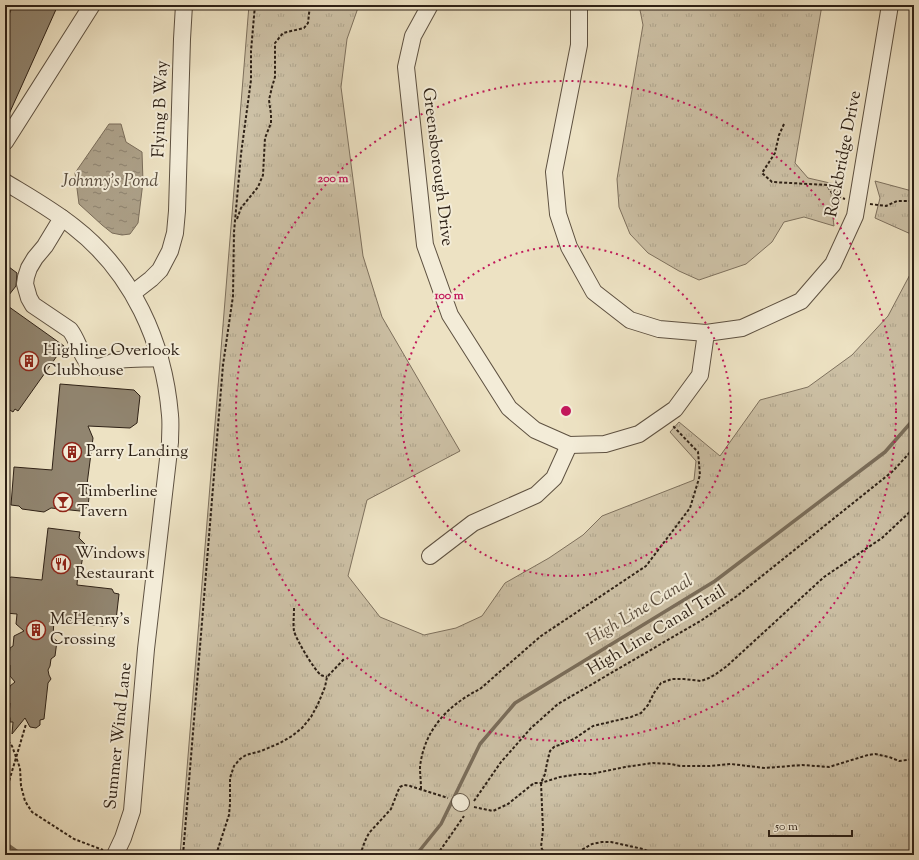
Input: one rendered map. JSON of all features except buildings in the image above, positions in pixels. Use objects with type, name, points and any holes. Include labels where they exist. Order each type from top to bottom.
[{"type":"street","points":[[5,142],[92,5]]},
{"type":"street","name":"Flying B Way","points":[[133,294],[160,270],[170,251],[175,233],[184,5]]},
{"type":"street","name":"Greensborough Drive","points":[[430,5],[413,36],[406,67],[425,245],[450,314],[509,408],[535,430],[569,445],[605,444],[639,434],[675,409],[700,376],[706,333]]},
{"type":"street","name":"Rockbridge Drive","points":[[579,5],[579,45],[554,172],[558,214],[569,247],[594,292],[630,320],[659,329],[706,333],[742,328],[801,301],[833,264],[855,216],[890,5]]},
{"type":"street","name":"Summer Wind Lane","points":[[5,182],[74,226],[92,242],[112,264],[133,294],[153,335],[167,389],[170,416],[170,442],[148,634],[132,811],[123,838],[111,854]]},
{"type":"street","points":[[62,218],[46,246],[35,258],[29,268],[25,284],[28,298],[33,305],[70,330],[86,360],[92,366],[104,366],[118,360],[160,358]]},
{"type":"street","points":[[430,556],[473,523],[536,495],[554,478],[569,445]]},
{"type":"path","points":[[183,855],[223,365],[233,296],[235,224],[241,154],[251,80],[251,51],[255,5]]},
{"type":"path","points":[[235,224],[240,208],[258,187],[263,175],[265,138],[271,123],[269,100],[275,77],[275,43],[283,33],[304,28],[308,23],[310,5]]},
{"type":"path","points":[[784,124],[774,153],[762,173],[772,182],[827,185],[833,195],[857,202],[886,206],[897,201],[914,201]]},
{"type":"path","points":[[421,789],[420,768],[423,752],[429,736],[436,724],[445,714],[454,705],[480,689],[541,636],[646,566],[690,508],[700,475],[698,452],[664,417]]},
{"type":"path","name":"High Line Canal Trail","points":[[437,855],[459,802],[501,762],[531,728],[558,704],[702,620],[737,596],[893,471],[914,448]]},
{"type":"path","points":[[545,855],[541,846],[543,830],[541,782],[545,774],[546,763],[550,751],[554,747],[574,739],[593,726],[632,717],[641,713],[648,705],[661,683],[672,679],[684,678],[701,681],[716,674],[824,577],[882,538],[914,508]]},
{"type":"path","points":[[294,608],[294,630],[300,645],[314,667],[320,674],[327,677]]},
{"type":"path","points":[[216,855],[229,814],[230,778],[234,766],[246,755],[261,751],[280,743],[302,728],[311,717],[318,704],[325,687],[327,677],[345,658]]},
{"type":"path","points":[[5,795],[26,724]]},
{"type":"path","points":[[5,737],[12,746],[20,768],[21,786],[25,801],[32,812],[74,839],[111,854]]},
{"type":"path","points":[[360,855],[369,833],[391,809],[400,787],[404,785],[459,802],[493,810],[508,804],[534,783],[560,777],[580,774],[596,774],[625,767],[653,763],[680,766],[731,764],[765,768],[802,765],[828,767],[875,754],[899,761],[914,758]]},
{"type":"path","points":[[563,855],[580,851],[592,844],[611,842],[643,849],[656,855]]},
{"type":"green space","points":[[249,5],[359,5],[347,39],[341,87],[363,256],[382,317],[460,451],[367,500],[348,576],[380,617],[424,635],[456,628],[482,616],[505,583],[549,558],[583,535],[602,516],[694,480],[696,461],[670,432],[679,422],[720,456],[760,400],[808,387],[852,355],[888,316],[914,267],[914,855],[180,855]]},
{"type":"green space","points":[[639,5],[822,5],[795,163],[808,178],[843,186],[833,199],[832,209],[834,226],[804,217],[784,222],[772,242],[746,264],[699,280],[679,271],[648,253],[630,234],[619,207],[617,179],[643,25]]},
{"type":"green space","points":[[875,181],[912,191],[914,190],[914,237],[913,235],[875,218],[880,198]]},
{"type":"water","name":"Johnny's Pond","points":[[109,124],[121,124],[126,142],[142,152],[143,182],[138,223],[130,234],[122,235],[112,233],[79,204],[75,173]]},
{"type":"waterway","name":"High Line Canal","points":[[416,855],[441,824],[480,744],[515,703],[715,581],[885,452],[914,419]]},
{"type":"waterway","name":"High Line Canal","points":[[5,843],[22,855]]},
{"type":"place","name":"Highline Overlook Clubhouse","points":[[29,361]]},
{"type":"place","name":"Parry Landing","points":[[72,452]]},
{"type":"place","name":"Timberline Tavern","points":[[63,502]]},
{"type":"place","name":"Windows Restaurant","points":[[61,564]]},
{"type":"place","name":"McHenry's Crossing","points":[[36,630]]}]
